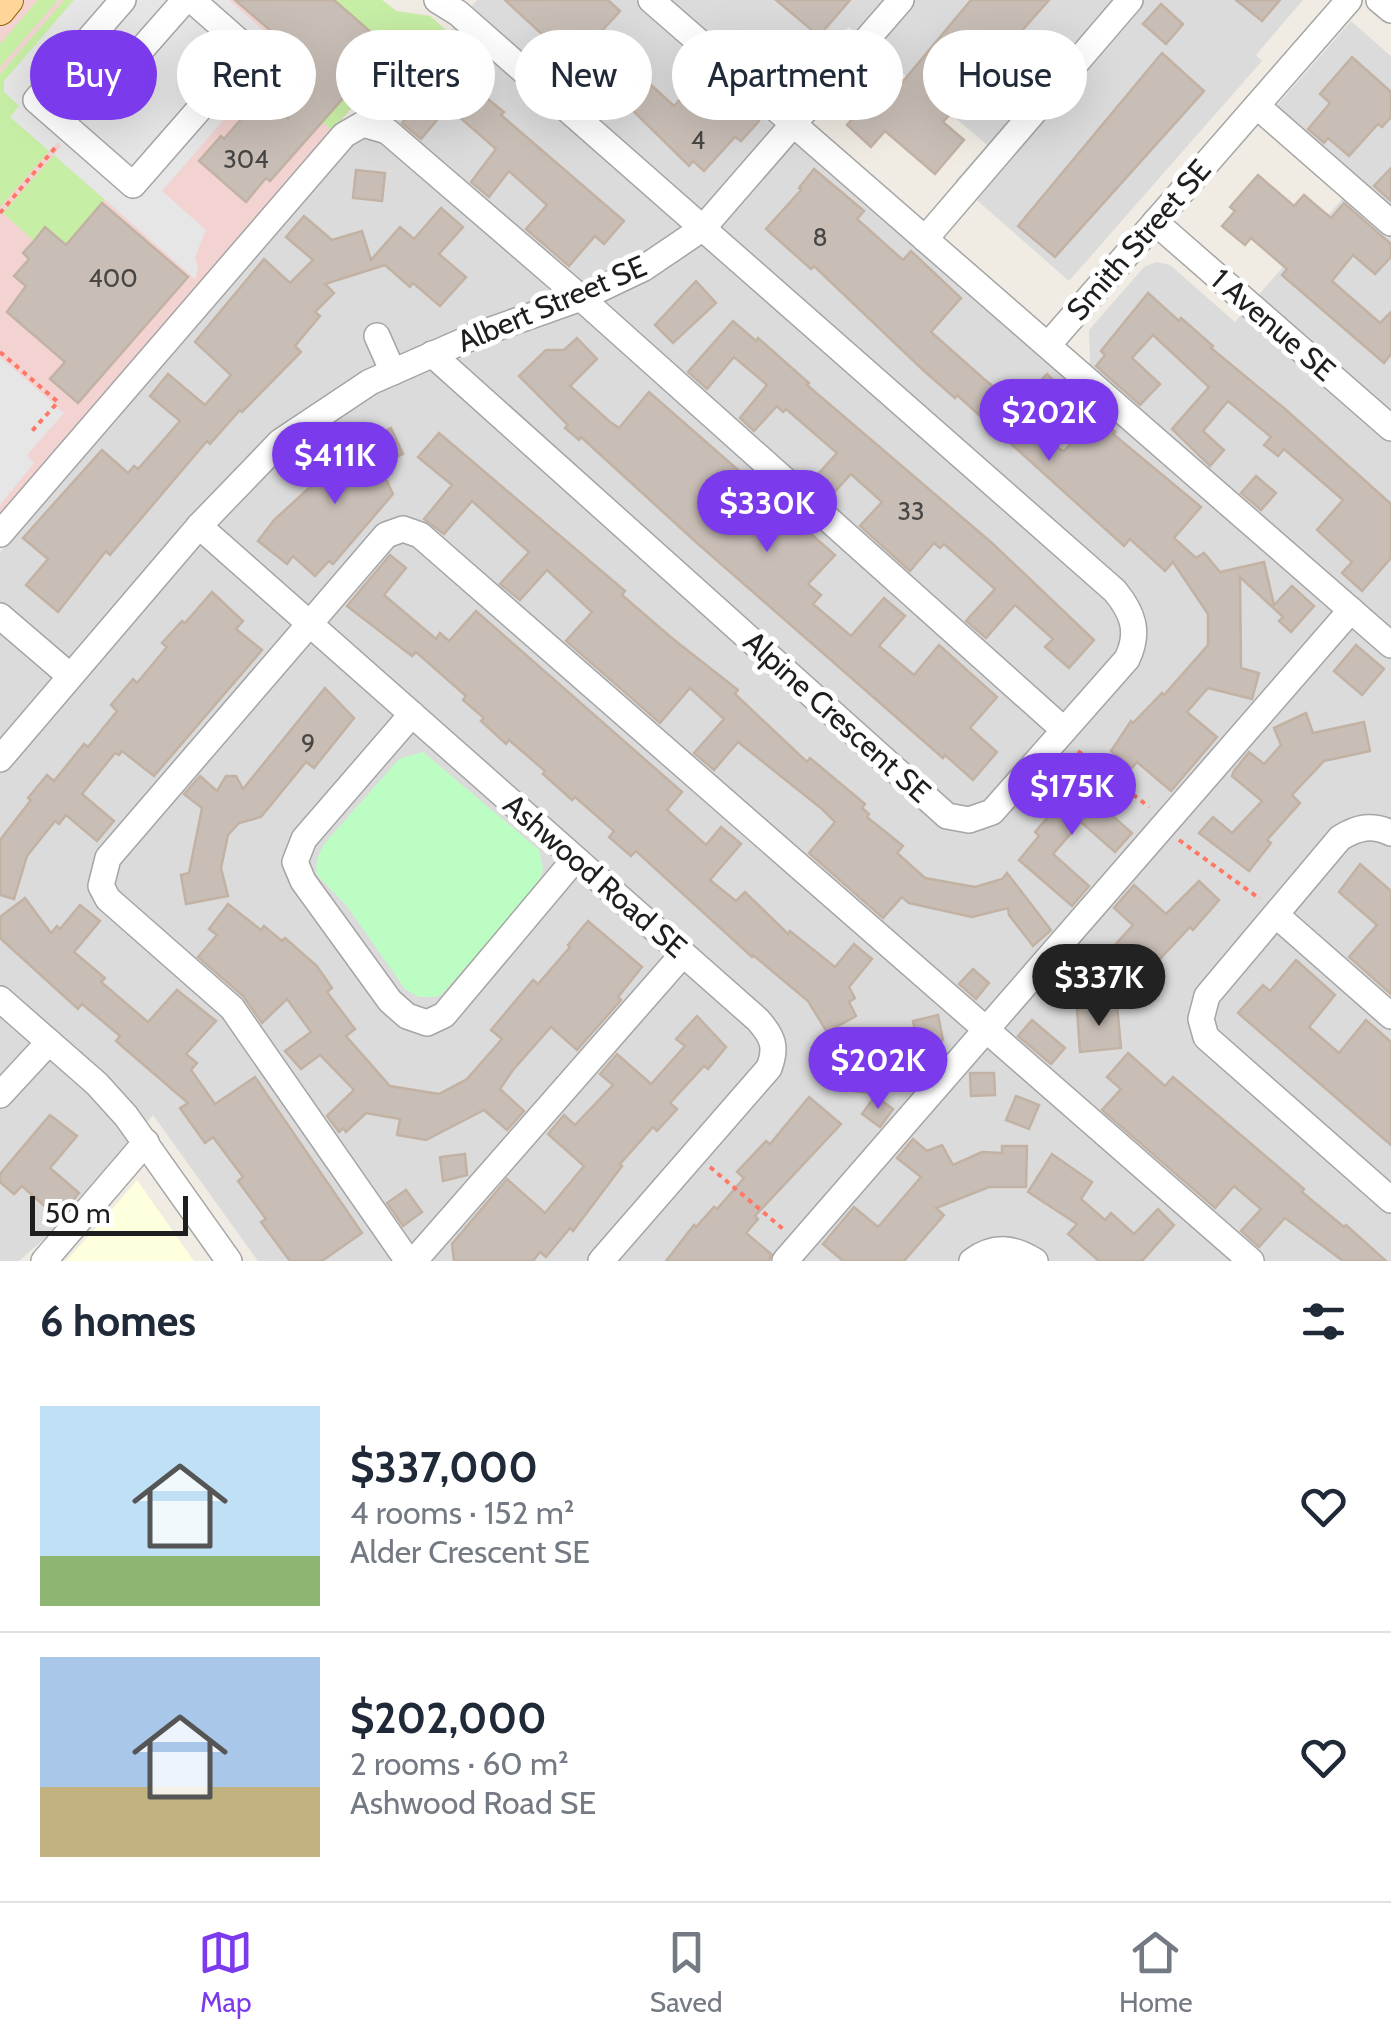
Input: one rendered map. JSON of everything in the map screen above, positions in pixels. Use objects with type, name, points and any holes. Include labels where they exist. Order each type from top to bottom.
[{"type":"main road","points":[[0,10],[8,0]]},
{"type":"street","points":[[123,0],[36,100],[133,185],[250,51],[188,0],[157,34]]},
{"type":"street","name":"Alpine Crescent SE","points":[[432,354],[947,816],[969,820],[992,812],[1127,658],[1135,642],[1128,607],[1085,564],[458,14],[436,0]]},
{"type":"street","points":[[651,0],[1391,645]]},
{"type":"street","name":"Albert Street SE","points":[[0,758],[199,526],[280,442],[330,406],[394,372],[581,298],[644,268],[703,228],[902,0]]},
{"type":"street","points":[[925,239],[1130,0]]},
{"type":"street","name":"Smith Street SE","points":[[1048,345],[1349,0]]},
{"type":"street","points":[[1379,0],[1391,10]]},
{"type":"street","points":[[1256,106],[1391,223]]},
{"type":"street","points":[[0,534],[344,135],[363,124],[387,131],[581,298],[1064,730]]},
{"type":"street","name":"1 Avenue SE","points":[[1155,222],[1391,428]]},
{"type":"street","points":[[378,336],[394,372]]},
{"type":"street","name":"Ashwood Road SE","points":[[199,526],[771,1035],[776,1052],[758,1083],[601,1261]]},
{"type":"street","points":[[683,954],[411,1261],[232,1008],[108,899],[101,886],[108,858],[386,536],[403,530],[420,535],[1251,1261]]},
{"type":"street","points":[[792,1252],[1351,610]]},
{"type":"street","points":[[0,616],[70,676]]},
{"type":"street","points":[[412,714],[304,839],[294,862],[303,881],[390,1001],[407,1016],[427,1023],[444,1014],[575,859]]},
{"type":"street","points":[[1391,832],[1356,828],[1340,838],[1208,996],[1201,1018],[1206,1037],[1391,1200]]},
{"type":"street","points":[[1276,915],[1391,1016]]},
{"type":"street","points":[[0,999],[97,1084],[146,1142],[229,1261]]},
{"type":"street","points":[[0,1095],[49,1042]]},
{"type":"street","points":[[44,1261],[146,1142]]},
{"type":"street","points":[[972,1261],[988,1251],[1006,1248],[1035,1261]]},
{"type":"path","points":[[0,213],[71,130]]},
{"type":"path","points":[[0,352],[58,402],[32,432]]},
{"type":"path","points":[[695,1155],[792,1252]]},
{"type":"shaded area","points":[[0,0],[382,0],[396,11],[430,16],[446,30],[336,30],[336,120],[342,120],[0,513]]},
{"type":"shaded area","points":[[74,0],[229,0],[263,30],[177,30],[177,120],[223,120],[162,191],[206,230],[195,257],[195,279],[54,155],[61,146],[58,142],[49,151],[10,117],[19,106],[4,92],[4,81],[30,51],[30,120],[157,120],[157,30],[48,30]]},
{"type":"shaded area","points":[[477,0],[1303,0],[1256,55],[1262,61],[1069,281],[955,181],[987,145],[958,120],[1087,120],[1087,30],[923,30],[923,90],[903,73],[903,30],[672,30],[672,120],[767,120],[1072,382],[1090,362],[1089,330],[1144,267],[1157,262],[1170,265],[1235,322],[1356,183],[1272,111],[1351,21],[1391,56],[1391,1261],[258,1261],[153,1115],[52,1232],[19,1261],[0,1261],[0,552],[373,120],[495,120],[495,30],[451,30]]},
{"type":"shaded area","points":[[316,117],[322,122],[309,136],[290,120],[316,120]]},
{"type":"shaded area","points":[[0,357],[64,413],[27,455],[34,463],[0,505]]},
{"type":"shaded area","points":[[137,1180],[194,1261],[66,1261],[101,1222]]},
{"type":"green space","points":[[38,0],[58,0],[0,67],[0,44]]},
{"type":"green space","points":[[64,0],[74,0],[48,30],[38,30]]},
{"type":"green space","points":[[334,0],[382,0],[396,11],[430,16],[446,30],[368,30]]},
{"type":"green space","points":[[30,39],[30,52],[4,82],[20,106],[11,117],[49,151],[0,207],[0,74]]},
{"type":"green space","points":[[336,106],[336,120],[341,120],[332,130],[322,122]]},
{"type":"green space","points":[[54,155],[105,200],[66,245],[46,228],[34,241],[3,213]]},
{"type":"green space","points":[[423,752],[539,850],[543,869],[538,885],[437,997],[419,997],[405,989],[347,906],[316,870],[325,843],[399,759]]},
{"type":"building","points":[[235,0],[334,0],[368,30],[336,30],[336,106],[270,181],[266,178],[246,202],[199,161],[240,120],[316,120],[316,30],[270,30]]},
{"type":"building","points":[[505,0],[608,0],[620,11],[603,30],[537,30]]},
{"type":"building","points":[[776,0],[850,0],[824,30],[812,30]]},
{"type":"building","points":[[971,0],[1049,0],[1023,30],[946,30]]},
{"type":"building","points":[[1236,0],[1280,0],[1262,21]]},
{"type":"building","points":[[1161,4],[1183,24],[1166,44],[1143,24]]},
{"type":"building","points":[[1162,53],[1204,91],[1055,257],[1018,226]]},
{"type":"building","points":[[923,57],[923,120],[945,120],[964,140],[935,174],[885,131],[871,147],[847,125],[851,120],[903,120],[903,81]]},
{"type":"building","points":[[1352,57],[1391,92],[1391,117],[1382,127],[1378,124],[1349,156],[1328,138],[1324,143],[1308,129],[1330,103],[1320,94]]},
{"type":"building","points":[[652,86],[672,104],[672,120],[759,121],[741,141],[735,137],[704,171],[693,161],[689,166],[642,120],[652,120]]},
{"type":"building","points":[[495,105],[504,112],[501,115],[624,221],[604,244],[595,236],[569,266],[526,229],[547,205],[509,171],[489,197],[471,182],[496,149],[463,120],[495,120]]},
{"type":"building","points":[[405,120],[437,120],[421,139],[402,123]]},
{"type":"building","points":[[1391,168],[1391,201],[1374,186]]},
{"type":"building","points":[[814,169],[864,211],[857,219],[903,260],[911,251],[961,298],[931,332],[984,379],[1017,406],[1047,374],[1060,387],[1027,421],[1054,446],[1064,451],[1096,415],[1113,434],[1201,507],[1174,538],[1196,558],[1204,553],[1220,572],[1264,562],[1274,605],[1292,586],[1314,606],[1291,632],[1279,621],[1283,617],[1240,577],[1241,668],[1259,673],[1252,699],[1208,688],[1187,712],[1217,737],[1171,791],[1137,762],[1132,768],[1111,751],[1131,721],[1164,695],[1208,645],[1208,614],[1173,562],[1165,571],[1130,539],[1124,546],[957,395],[955,398],[923,370],[814,266],[811,269],[766,229]]},
{"type":"building","points":[[356,170],[385,173],[382,201],[353,198]]},
{"type":"building","points":[[1258,175],[1294,206],[1304,195],[1331,218],[1344,203],[1391,244],[1391,257],[1375,274],[1353,255],[1332,281],[1380,323],[1391,312],[1391,354],[1384,363],[1282,275],[1287,269],[1251,238],[1245,245],[1222,226],[1235,211],[1230,207]]},
{"type":"building","points":[[102,203],[188,277],[78,403],[50,379],[65,362],[7,312],[26,286],[14,276],[29,259],[23,253],[45,227],[66,245]]},
{"type":"building","points":[[441,208],[463,227],[439,254],[466,277],[440,306],[385,265],[325,284],[334,293],[315,312],[320,316],[295,346],[301,352],[210,444],[207,441],[110,555],[106,551],[58,612],[26,585],[48,559],[23,538],[102,450],[128,473],[134,466],[138,469],[180,421],[150,396],[168,374],[205,405],[231,375],[195,342],[264,259],[290,283],[313,260],[286,237],[304,216],[332,240],[362,231],[371,260],[400,227],[414,239]]},
{"type":"building","points":[[696,281],[716,303],[673,343],[655,325]]},
{"type":"building","points":[[1148,293],[1391,504],[1391,558],[1362,591],[1342,573],[1352,562],[1317,530],[1343,500],[1284,449],[1278,456],[1264,445],[1271,437],[1228,401],[1203,431],[1224,450],[1210,466],[1172,429],[1209,387],[1153,335],[1132,358],[1160,384],[1140,405],[1096,366],[1105,355],[1101,351]]},
{"type":"building","points":[[733,321],[756,341],[758,338],[807,385],[992,543],[1094,640],[1069,668],[1045,647],[1053,639],[1015,605],[986,638],[966,621],[995,589],[944,544],[940,548],[934,543],[910,571],[860,526],[882,502],[851,474],[829,498],[811,482],[837,453],[786,409],[783,412],[777,406],[754,431],[740,418],[767,385],[734,357],[707,389],[688,372]]},
{"type":"building","points":[[577,338],[597,359],[570,386],[609,421],[619,428],[649,392],[835,555],[808,584],[821,595],[813,604],[851,636],[884,598],[905,616],[879,646],[914,675],[939,645],[997,697],[970,728],[997,752],[973,780],[697,543],[581,437],[579,440],[565,428],[568,425],[519,376],[546,350],[564,350]]},
{"type":"building","points":[[391,428],[403,454],[379,465],[393,494],[333,564],[329,561],[315,576],[293,556],[287,564],[258,541],[274,520],[331,468],[357,446]]},
{"type":"building","points":[[439,433],[625,591],[622,595],[673,639],[738,690],[735,694],[807,762],[810,758],[865,804],[862,808],[869,814],[867,817],[903,846],[897,853],[925,878],[975,887],[1002,879],[1007,873],[1051,930],[1033,946],[1009,915],[1008,908],[972,917],[909,903],[902,897],[883,918],[809,853],[835,822],[822,809],[738,742],[714,770],[694,753],[724,719],[690,688],[660,723],[566,641],[592,612],[547,570],[520,600],[500,584],[529,552],[472,501],[444,534],[424,519],[452,485],[418,457]]},
{"type":"building","points":[[1256,476],[1276,493],[1261,510],[1241,493]]},
{"type":"building","points":[[390,555],[406,568],[384,595],[436,639],[440,633],[449,641],[476,611],[682,792],[667,810],[706,845],[721,827],[741,844],[710,880],[736,901],[745,892],[788,934],[790,931],[835,967],[854,944],[872,959],[849,987],[855,998],[849,1002],[856,1016],[827,1032],[808,1001],[752,957],[636,851],[631,856],[609,837],[614,831],[575,797],[572,800],[509,740],[506,744],[463,700],[466,696],[416,652],[412,656],[347,606]]},
{"type":"building","points":[[212,592],[243,621],[236,629],[262,650],[154,776],[122,751],[119,755],[115,753],[82,794],[114,821],[97,841],[66,815],[59,824],[55,821],[27,856],[14,899],[0,895],[0,840],[31,800],[28,798],[47,775],[54,781],[84,744],[88,747],[117,711],[111,705],[133,679],[137,683],[167,647],[162,643]]},
{"type":"building","points":[[1356,645],[1384,669],[1362,695],[1334,671]]},
{"type":"building","points":[[325,688],[354,718],[314,768],[306,762],[261,817],[239,823],[228,835],[221,868],[228,896],[186,904],[181,875],[189,873],[202,808],[184,794],[200,776],[217,791],[226,776],[236,776],[243,789]]},
{"type":"building","points":[[1306,713],[1313,733],[1364,722],[1370,751],[1324,761],[1292,795],[1300,803],[1267,840],[1271,843],[1249,871],[1199,833],[1213,817],[1232,833],[1262,801],[1232,776],[1234,771],[1249,752],[1264,764],[1281,745],[1274,728]]},
{"type":"building","points":[[1083,778],[1104,796],[1098,803],[1132,833],[1115,852],[1081,822],[1053,854],[1089,886],[1072,906],[1019,860],[1039,836],[1035,832],[1061,802],[1058,800]]},
{"type":"building","points":[[1360,864],[1391,891],[1391,994],[1349,957],[1377,925],[1339,892]]},
{"type":"building","points":[[1199,881],[1219,900],[1126,995],[1095,967],[1133,925],[1114,908],[1134,885],[1166,914]]},
{"type":"building","points":[[25,898],[51,933],[57,926],[60,929],[80,905],[100,921],[74,952],[105,978],[101,982],[148,1022],[177,990],[216,1021],[186,1054],[197,1063],[191,1070],[215,1104],[255,1077],[362,1233],[322,1261],[290,1261],[261,1222],[266,1219],[238,1181],[243,1177],[213,1137],[205,1143],[180,1108],[188,1103],[116,1041],[120,1036],[82,1004],[78,1009],[0,938],[0,917]]},
{"type":"building","points":[[228,904],[261,930],[264,926],[282,941],[285,938],[317,966],[332,988],[327,992],[355,1029],[346,1036],[390,1086],[439,1094],[467,1079],[502,1039],[491,1030],[533,980],[538,984],[588,921],[642,967],[618,997],[621,1000],[577,1050],[551,1027],[513,1070],[500,1089],[524,1111],[507,1130],[484,1110],[426,1140],[397,1135],[400,1119],[366,1113],[346,1132],[343,1128],[339,1132],[327,1116],[354,1090],[320,1055],[301,1069],[285,1051],[311,1032],[287,999],[262,1023],[243,996],[198,957],[217,935],[209,929]]},
{"type":"building","points":[[1079,948],[1097,963],[1081,982],[1063,966]]},
{"type":"building","points":[[1296,960],[1335,995],[1309,1027],[1339,1053],[1366,1020],[1391,1042],[1391,1145],[1238,1013],[1263,985],[1270,991]]},
{"type":"building","points":[[973,969],[989,983],[976,999],[959,984]]},
{"type":"building","points":[[1117,1005],[1121,1048],[1080,1052],[1077,1009]]},
{"type":"building","points":[[938,1015],[943,1040],[918,1046],[913,1021]]},
{"type":"building","points":[[697,1016],[726,1047],[670,1103],[677,1109],[657,1131],[653,1127],[620,1164],[573,1231],[570,1228],[546,1257],[540,1252],[533,1261],[454,1261],[452,1244],[507,1179],[545,1213],[584,1166],[548,1134],[564,1115],[575,1125],[613,1085],[600,1074],[617,1054],[651,1084],[685,1046],[676,1039]]},
{"type":"building","points":[[1032,1020],[1065,1048],[1051,1064],[1018,1036]]},
{"type":"building","points":[[833,1044],[867,1048],[865,1067],[874,1068],[872,1093],[828,1088]]},
{"type":"building","points":[[1128,1053],[1165,1086],[1173,1077],[1386,1261],[1343,1261],[1285,1218],[1259,1247],[1241,1231],[1261,1209],[1234,1186],[1215,1208],[1102,1110],[1121,1089],[1107,1077]]},
{"type":"building","points":[[970,1073],[994,1073],[995,1095],[971,1096]]},
{"type":"building","points":[[875,1096],[893,1109],[880,1127],[862,1114]]},
{"type":"building","points":[[1016,1096],[1039,1105],[1029,1129],[1006,1120]]},
{"type":"building","points":[[809,1097],[841,1124],[755,1216],[758,1219],[746,1233],[771,1254],[769,1261],[666,1261],[694,1225],[714,1207],[717,1209],[744,1178],[737,1172],[766,1141],[770,1144]]},
{"type":"building","points":[[50,1115],[77,1136],[50,1168],[79,1193],[58,1218],[22,1186],[14,1194],[0,1182],[0,1174]]},
{"type":"building","points":[[913,1139],[927,1151],[942,1145],[953,1165],[982,1152],[1002,1153],[1002,1146],[1027,1146],[1026,1187],[989,1187],[936,1208],[944,1215],[904,1261],[843,1261],[823,1244],[854,1207],[878,1227],[921,1177],[897,1158]]},
{"type":"building","points":[[465,1154],[467,1175],[443,1181],[440,1157]]},
{"type":"building","points":[[1052,1154],[1092,1182],[1081,1199],[1105,1220],[1111,1213],[1134,1234],[1158,1209],[1174,1225],[1142,1261],[1099,1261],[1068,1234],[1077,1224],[1028,1192]]},
{"type":"building","points":[[406,1190],[422,1212],[403,1226],[387,1203]]}]
